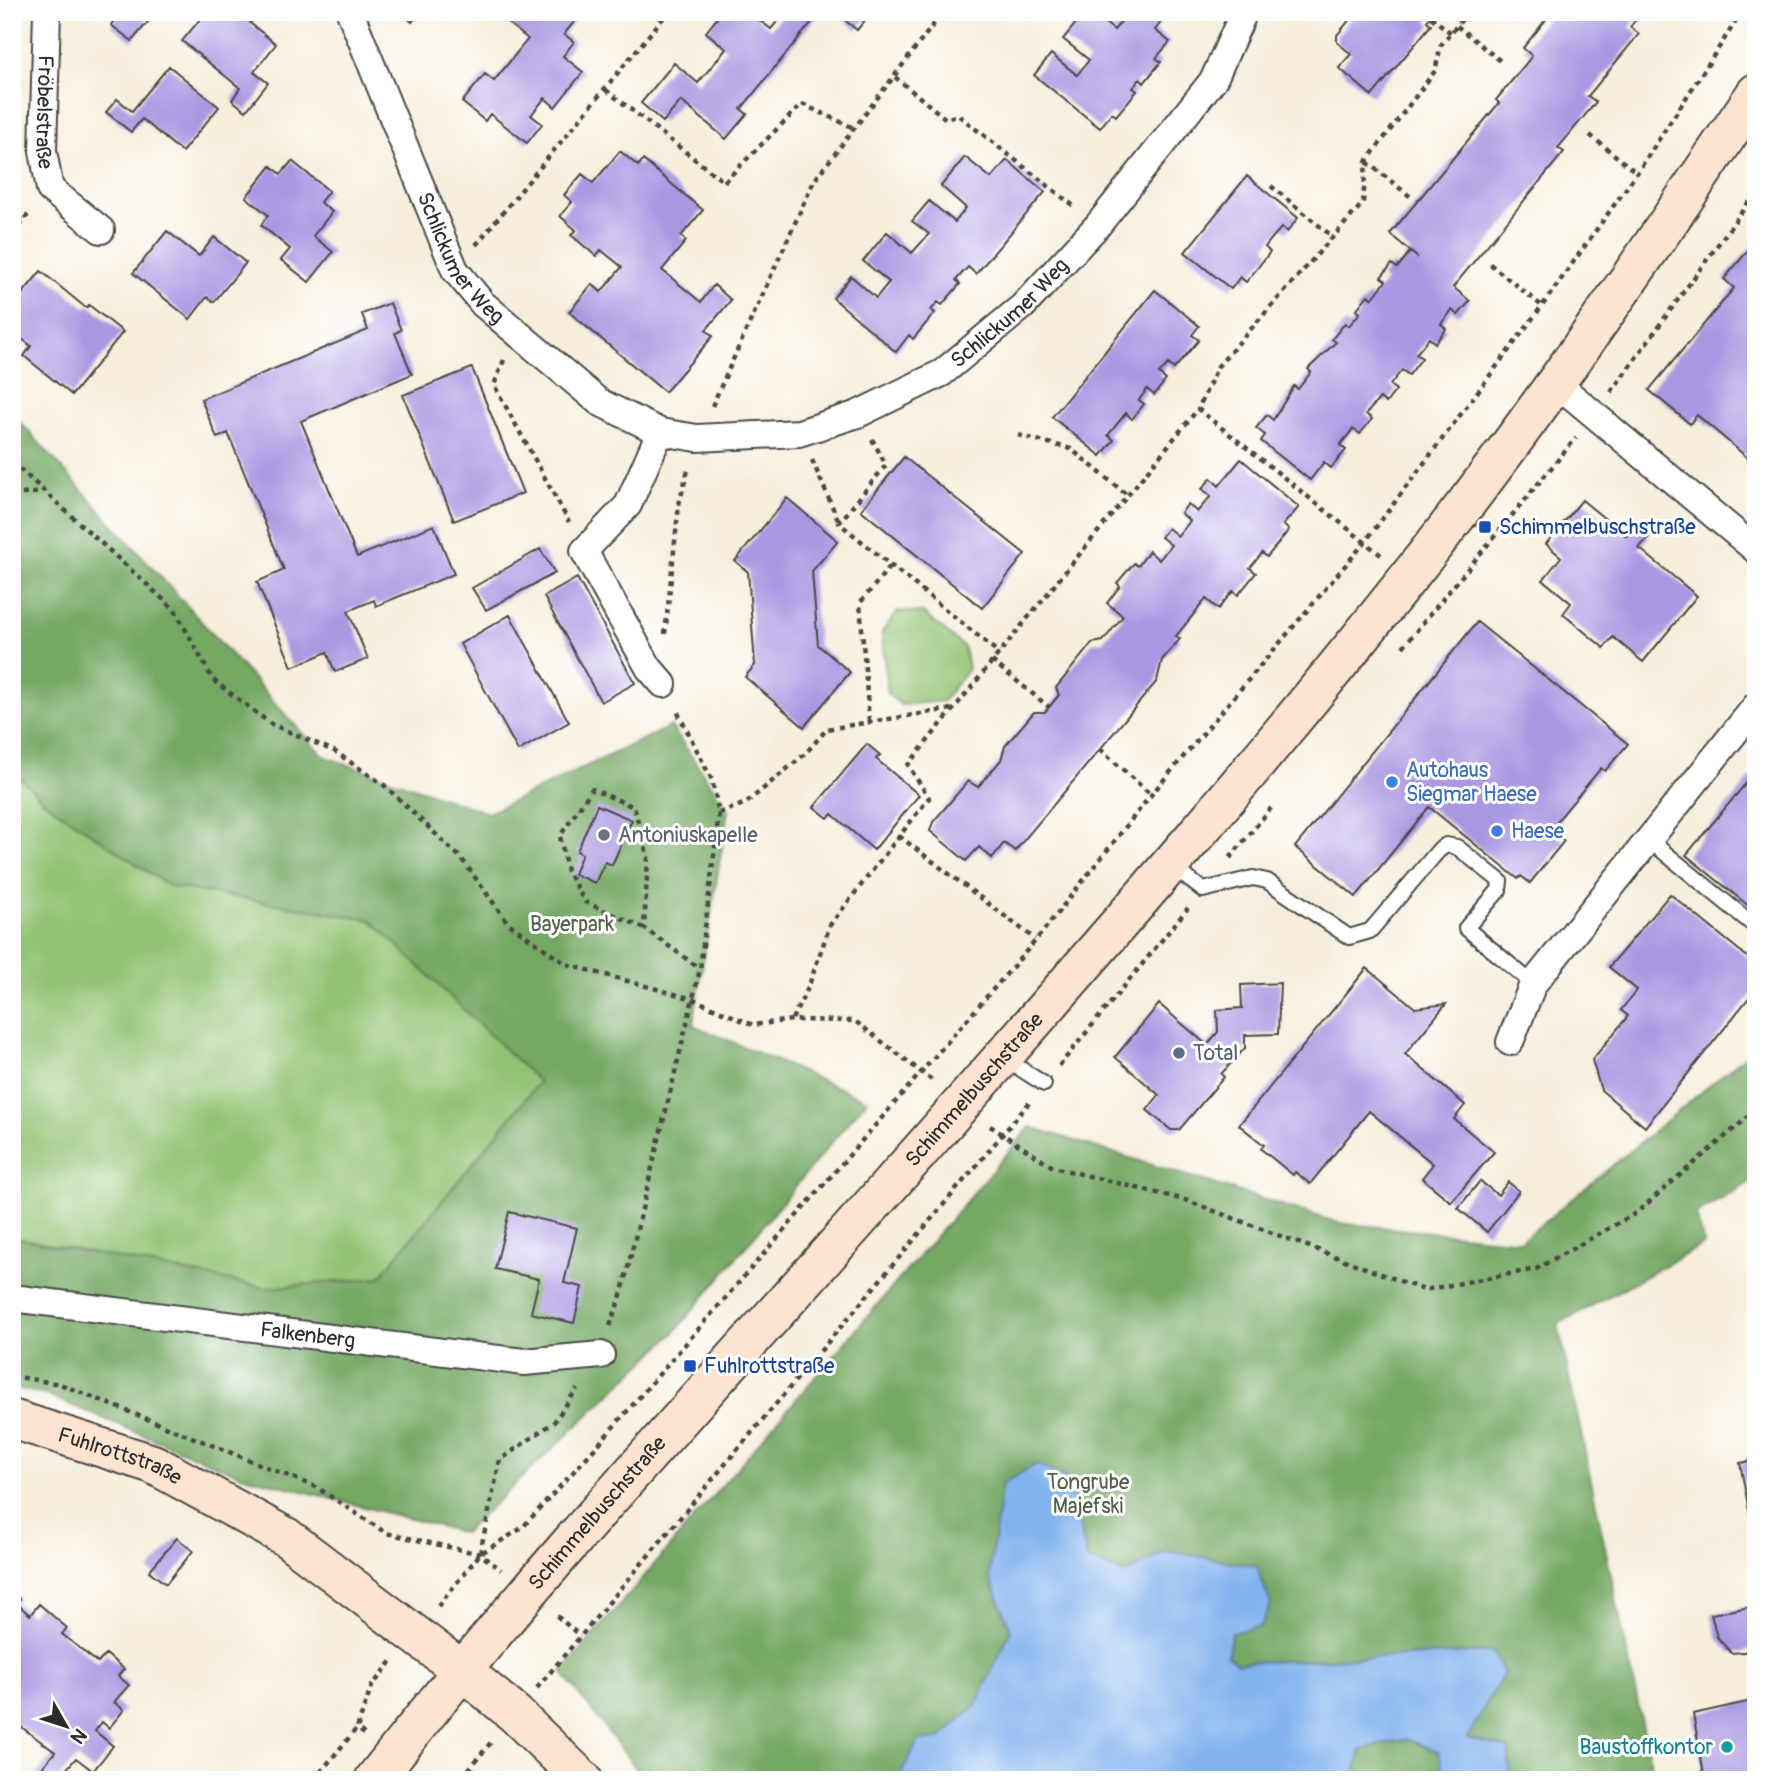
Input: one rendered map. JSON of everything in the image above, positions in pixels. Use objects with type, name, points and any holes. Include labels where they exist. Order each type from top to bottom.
[{"type":"main road","name":"Schimmelbuschstraße","points":[[374,1780],[529,1592],[962,1104],[1169,864],[1409,578],[1555,382],[1653,245],[1756,93]]},
{"type":"main road","name":"Fuhlrottstraße","points":[[12,1419],[153,1464],[222,1499],[286,1537],[463,1671],[515,1714],[583,1780]]},
{"type":"street","name":"Fröbelstraße","points":[[47,12],[43,151],[50,189],[101,230]]},
{"type":"street","name":"Schlickumer Weg","points":[[350,12],[455,270],[483,304],[514,333],[599,402],[660,432],[697,438],[799,433],[858,414],[942,373],[1023,306],[1098,225],[1214,79],[1244,12]]},
{"type":"street","points":[[1555,382],[1756,550]]},
{"type":"street","points":[[660,432],[628,505],[584,551],[649,668],[663,684]]},
{"type":"street","points":[[1510,1042],[1533,984],[1756,706]]},
{"type":"street","name":"Falkenberg","points":[[12,1298],[524,1362],[601,1354]]},
{"type":"lane","points":[[1649,840],[1756,927]]},
{"type":"lane","points":[[1169,864],[1203,890],[1252,878],[1267,881],[1349,937],[1370,931],[1438,851],[1446,845],[1457,847],[1500,881],[1499,890],[1466,928],[1533,984]]},
{"type":"lane","points":[[1002,1057],[1044,1084]]},
{"type":"path","points":[[455,270],[666,15],[658,12]]},
{"type":"path","points":[[480,1554],[500,1460],[554,1422],[601,1354],[622,1292],[699,969],[719,813],[712,780],[663,684],[679,503],[697,438],[814,181],[943,12]]},
{"type":"path","points":[[792,1020],[808,988],[830,925],[929,798],[908,765],[1126,494],[1198,409],[1218,366],[1363,204],[1366,162],[1435,71],[1441,46],[1468,12]]},
{"type":"path","points":[[480,1554],[522,1528],[596,1447],[1036,940],[1151,795],[1365,542],[1542,306],[1637,173],[1742,12]]},
{"type":"path","points":[[1431,17],[1451,33]]},
{"type":"path","points":[[1457,26],[1503,63]]},
{"type":"path","points":[[894,77],[946,119],[958,115],[1098,225]]},
{"type":"path","points":[[606,90],[724,182],[802,104],[854,128]]},
{"type":"path","points":[[1590,135],[1637,173]]},
{"type":"path","points":[[1366,162],[1412,198]]},
{"type":"path","points":[[1270,186],[1333,237]]},
{"type":"path","points":[[1490,264],[1542,306]]},
{"type":"path","points":[[514,333],[494,385],[584,551]]},
{"type":"path","points":[[1198,409],[1409,578]]},
{"type":"path","points":[[839,523],[886,464],[858,414]]},
{"type":"path","points":[[1018,435],[1071,449],[1126,494]]},
{"type":"path","points":[[12,462],[176,610],[213,680],[271,724],[334,751],[384,785],[461,858],[509,923],[566,964],[693,999],[753,1025],[792,1020],[855,1021],[962,1104]]},
{"type":"path","points":[[822,480],[839,523],[999,653]]},
{"type":"path","points":[[12,495],[42,491]]},
{"type":"path","points":[[869,722],[859,603],[891,565]]},
{"type":"path","points":[[992,661],[1049,707]]},
{"type":"path","points":[[719,813],[747,803],[805,754],[827,729],[952,709]]},
{"type":"path","points":[[1100,749],[1151,795]]},
{"type":"path","points":[[644,928],[648,858],[634,807],[592,789],[559,836],[567,871],[585,902],[644,928],[699,969]]},
{"type":"path","points":[[899,836],[1036,940]]},
{"type":"path","points":[[451,1780],[469,1769],[1002,1135],[1053,1167],[1185,1200],[1424,1290],[1536,1269],[1636,1213],[1756,1110]]},
{"type":"path","points":[[12,1376],[60,1384],[316,1487],[386,1533],[480,1554],[580,1636]]},
{"type":"path","points":[[314,1780],[357,1728]]},
{"type":"path","points":[[469,1769],[508,1780]]},
{"type":"green space","name":"Bayerpark","points":[[12,413],[323,756],[488,813],[671,726],[728,810],[693,1025],[867,1100],[674,1333],[464,1533],[241,1475],[49,1396],[12,1387],[12,1237],[266,1288],[379,1278],[539,1082],[371,920],[169,886],[45,802],[12,770],[12,717],[21,709],[12,697]]},
{"type":"green space","points":[[898,611],[923,613],[964,647],[968,669],[943,701],[901,705],[887,693],[882,632]]},
{"type":"green space","points":[[12,770],[45,802],[169,886],[371,920],[540,1082],[379,1278],[266,1288],[12,1237]]},
{"type":"green space","name":"Tongrube Majefski","points":[[1756,1047],[1756,1179],[1696,1214],[1704,1244],[1558,1324],[1654,1780],[1511,1780],[1508,1748],[1466,1738],[1504,1673],[1493,1652],[1237,1663],[1228,1656],[1231,1633],[1261,1626],[1167,1551],[1125,1574],[1087,1559],[1069,1480],[989,1576],[1011,1630],[976,1705],[939,1739],[918,1741],[898,1780],[645,1780],[562,1672],[1030,1127],[1339,1223],[1521,1241]]},
{"type":"green space","points":[[1406,1739],[1439,1752],[1444,1780],[1354,1780],[1361,1749]]},
{"type":"water","points":[[1037,1464],[1069,1480],[1087,1559],[1125,1574],[1167,1551],[1256,1566],[1271,1604],[1261,1626],[1231,1633],[1228,1656],[1237,1663],[1493,1652],[1504,1673],[1467,1738],[1508,1748],[1511,1780],[1444,1780],[1439,1752],[1406,1739],[1361,1749],[1354,1780],[898,1780],[918,1741],[939,1739],[976,1705],[1011,1630],[989,1576],[1002,1484]]},
{"type":"building","points":[[119,12],[137,12],[148,22],[132,41],[111,25]]},
{"type":"building","points":[[206,12],[259,12],[250,23],[276,44],[254,72],[268,83],[246,111],[232,100],[240,88],[182,41]]},
{"type":"building","points":[[401,12],[420,12],[412,22]]},
{"type":"building","points":[[494,12],[565,12],[575,21],[564,34],[574,42],[563,56],[583,72],[555,107],[545,98],[531,115],[542,124],[527,143],[490,114],[485,121],[462,102],[485,74],[494,81],[528,39]]},
{"type":"building","points":[[722,12],[760,12],[758,19],[771,29],[785,12],[820,12],[741,109],[747,114],[726,139],[681,101],[663,122],[641,103],[674,63],[698,83],[726,49],[706,32]]},
{"type":"building","points":[[853,12],[872,12],[857,30],[846,21]]},
{"type":"building","points":[[1085,12],[1092,12],[1114,30],[1129,12],[1169,12],[1155,30],[1170,42],[1156,58],[1161,62],[1144,83],[1140,79],[1133,88],[1137,91],[1116,116],[1112,113],[1100,128],[1034,75],[1051,54],[1077,75],[1089,60],[1063,39]]},
{"type":"building","points":[[1356,12],[1434,12],[1427,21],[1431,25],[1372,96],[1339,68],[1351,54],[1337,42],[1337,35]]},
{"type":"building","points":[[1552,12],[1642,12],[1630,27],[1639,34],[1588,96],[1596,102],[1558,148],[1564,152],[1453,287],[1470,301],[1458,315],[1452,310],[1441,324],[1446,329],[1435,343],[1429,338],[1416,354],[1422,358],[1409,375],[1402,370],[1390,385],[1396,390],[1386,403],[1380,398],[1366,414],[1372,419],[1360,434],[1353,429],[1340,445],[1346,450],[1331,468],[1324,462],[1310,480],[1261,441],[1265,435],[1256,428],[1267,415],[1273,420],[1294,386],[1298,389],[1311,372],[1308,369],[1336,342],[1332,339],[1345,323],[1349,326],[1360,313],[1356,310],[1368,295],[1372,299],[1386,281],[1381,277],[1392,264],[1397,268],[1410,252],[1418,258],[1390,234],[1499,103],[1496,100],[1532,56],[1523,48]]},
{"type":"building","points":[[169,66],[219,107],[182,152],[142,119],[131,132],[106,112],[117,99],[132,111]]},
{"type":"building","points":[[620,151],[638,166],[643,160],[703,210],[681,236],[686,241],[662,270],[701,302],[714,285],[731,300],[706,330],[713,336],[665,392],[569,312],[592,284],[601,292],[622,267],[601,250],[596,256],[571,235],[576,230],[560,216],[572,202],[564,195],[582,174],[593,183]]},
{"type":"building","points":[[965,157],[991,178],[1007,160],[1045,192],[976,274],[968,267],[956,280],[960,284],[942,305],[938,302],[931,310],[935,313],[913,339],[909,335],[896,352],[833,298],[851,276],[876,298],[889,282],[863,261],[887,232],[912,253],[929,234],[912,221],[929,201],[955,222],[966,208],[941,186]]},
{"type":"building","points":[[292,161],[329,191],[320,202],[332,212],[313,236],[333,252],[309,282],[281,260],[290,249],[261,225],[268,215],[246,197],[271,166],[281,174]]},
{"type":"building","points":[[1247,176],[1298,218],[1287,232],[1282,227],[1273,237],[1265,247],[1270,252],[1246,282],[1240,277],[1231,289],[1185,252]]},
{"type":"building","points":[[167,231],[199,256],[214,237],[246,263],[214,302],[207,297],[190,319],[133,273]]},
{"type":"building","points":[[1756,241],[1756,465],[1697,415],[1690,424],[1649,390],[1734,288],[1724,279]]},
{"type":"building","points":[[41,271],[86,308],[89,305],[123,332],[72,395],[24,356],[31,346],[12,331],[12,284],[23,293]]},
{"type":"building","points":[[1155,290],[1199,326],[1192,335],[1199,340],[1174,369],[1168,364],[1159,374],[1166,380],[1154,395],[1147,389],[1139,400],[1144,404],[1132,419],[1126,413],[1108,435],[1114,440],[1101,456],[1052,417]]},
{"type":"building","points":[[390,303],[401,330],[395,333],[412,374],[301,421],[357,557],[434,525],[454,574],[376,606],[374,600],[348,611],[368,659],[335,672],[327,652],[292,667],[257,582],[284,570],[228,433],[217,438],[201,399],[368,330],[362,314]]},
{"type":"building","points":[[472,368],[523,493],[454,521],[403,395]]},
{"type":"building","points":[[904,457],[1025,554],[982,608],[861,510]]},
{"type":"building","points":[[1241,459],[1299,507],[1283,525],[1289,530],[1267,557],[1262,553],[1250,568],[1256,573],[1238,595],[1233,591],[1218,609],[1206,599],[1176,636],[1180,639],[1162,660],[1157,681],[1015,851],[1004,843],[992,858],[979,847],[966,861],[930,831],[933,822],[968,781],[978,787],[1001,760],[1005,746],[1034,712],[1045,712],[1059,695],[1056,688],[1092,643],[1103,641],[1123,616],[1107,603],[1120,586],[1117,583],[1134,563],[1138,566],[1149,551],[1159,560],[1171,545],[1161,537],[1168,528],[1178,536],[1190,521],[1181,513],[1188,504],[1197,512],[1211,496],[1202,489],[1211,478],[1219,486]]},
{"type":"building","points":[[787,498],[838,541],[812,571],[818,645],[850,672],[804,727],[745,677],[755,665],[748,572],[735,561]]},
{"type":"building","points":[[1582,500],[1626,536],[1635,526],[1649,537],[1639,548],[1697,596],[1643,662],[1613,637],[1604,648],[1563,614],[1571,603],[1543,580],[1561,557],[1546,544]]},
{"type":"building","points":[[540,549],[555,573],[486,610],[472,588]]},
{"type":"building","points":[[577,578],[635,683],[601,702],[544,597]]},
{"type":"building","points":[[510,615],[569,722],[518,751],[460,644]]},
{"type":"building","points":[[1477,622],[1628,744],[1605,771],[1601,768],[1557,821],[1562,826],[1555,834],[1564,841],[1530,883],[1521,876],[1518,879],[1429,807],[1356,897],[1295,847]]},
{"type":"building","points":[[867,744],[880,755],[876,759],[919,795],[874,850],[832,814],[828,818],[814,807]]},
{"type":"building","points":[[1756,771],[1756,912],[1686,855]]},
{"type":"building","name":"Antoniuskapelle","points":[[597,805],[632,820],[612,865],[605,862],[595,883],[574,874],[582,854],[577,851]]},
{"type":"building","points":[[1670,894],[1756,964],[1756,989],[1645,1127],[1601,1090],[1592,1060],[1628,1016],[1621,1010],[1637,990],[1609,967]]},
{"type":"building","points":[[1367,968],[1415,1008],[1446,1004],[1405,1054],[1465,1105],[1454,1119],[1494,1152],[1451,1202],[1422,1178],[1433,1164],[1369,1111],[1310,1184],[1295,1172],[1293,1175],[1261,1149],[1264,1145],[1239,1125]]},
{"type":"building","name":"Total","points":[[1280,983],[1278,1034],[1245,1035],[1245,1048],[1221,1074],[1224,1077],[1179,1130],[1171,1130],[1147,1110],[1159,1095],[1115,1057],[1159,1004],[1207,1045],[1218,1032],[1217,1010],[1242,1008],[1241,985]]},
{"type":"building","points":[[1480,1181],[1498,1195],[1508,1182],[1519,1191],[1487,1232],[1458,1208]]},
{"type":"building","points":[[509,1212],[577,1228],[564,1283],[582,1287],[574,1323],[531,1313],[539,1279],[495,1269]]},
{"type":"building","points":[[1756,1460],[1756,1537],[1754,1537],[1740,1463]]},
{"type":"building","points":[[177,1538],[193,1551],[166,1584],[149,1571]]},
{"type":"building","points":[[12,1593],[20,1599],[16,1603],[30,1615],[39,1604],[67,1628],[62,1634],[98,1663],[106,1654],[124,1669],[118,1676],[129,1685],[114,1702],[124,1710],[109,1728],[102,1722],[95,1731],[113,1746],[93,1771],[76,1758],[57,1780],[32,1780],[55,1752],[12,1720]]},
{"type":"building","points":[[1756,1606],[1756,1645],[1744,1652],[1731,1653],[1717,1637],[1711,1614]]},
{"type":"building","name":"Baustoffkontor","points":[[1756,1700],[1756,1780],[1705,1780],[1693,1714]]},
{"type":"place","name":"Schimmelbuschstraße","points":[[1485,527]]},
{"type":"place","name":"Autohaus Siegmar Haese","points":[[1392,782]]},
{"type":"place","name":"Haese","points":[[1497,831]]},
{"type":"place","name":"Antoniuskapelle","points":[[604,835]]},
{"type":"place","name":"Total","points":[[1179,1053]]},
{"type":"place","name":"Fuhlrottstraße","points":[[690,1366]]},
{"type":"place","name":"Baustoffkontor","points":[[1727,1747]]}]
